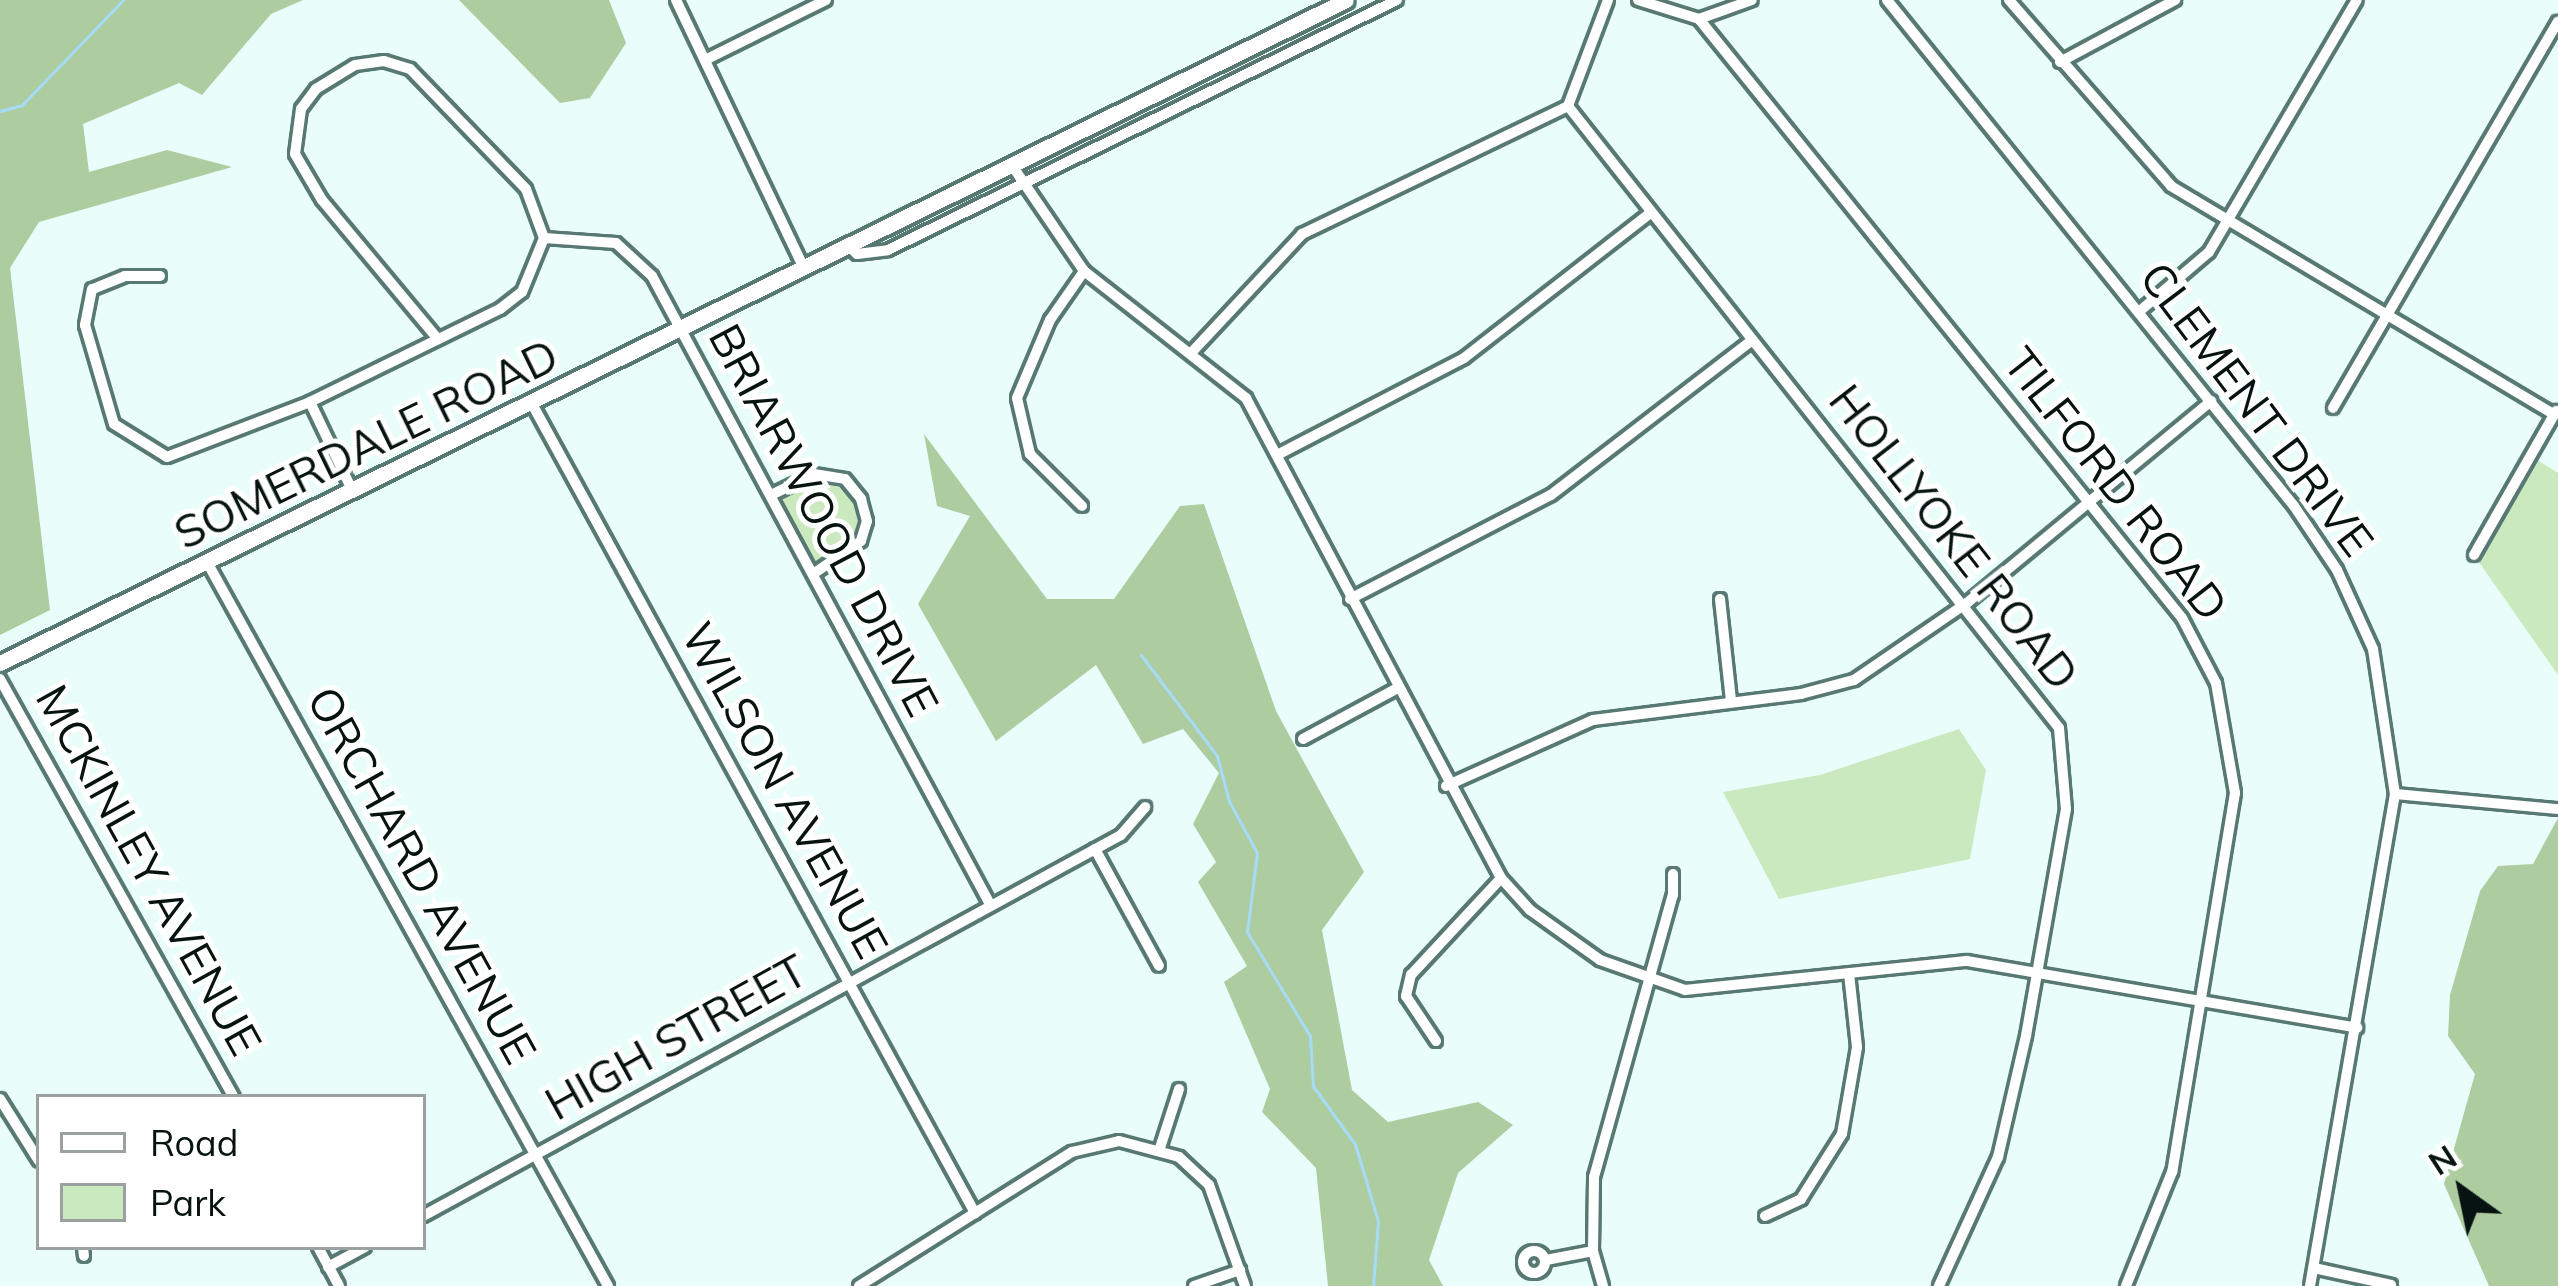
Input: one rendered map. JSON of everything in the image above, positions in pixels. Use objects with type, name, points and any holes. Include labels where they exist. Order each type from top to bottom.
[{"type":"main road","name":"SOMERDALE ROAD","points":[[0,663],[1346,0]]},
{"type":"street","points":[[676,0],[803,266]]},
{"type":"street","points":[[705,60],[826,0]]},
{"type":"street","points":[[848,244],[870,256],[888,250],[1397,0]]},
{"type":"street","points":[[1193,351],[1302,234],[1568,106],[1608,0]]},
{"type":"street","points":[[1638,0],[1699,19],[1752,0]]},
{"type":"street","name":"CLEMENT DRIVE","points":[[1887,0],[2140,310],[2337,569],[2373,649],[2395,794],[2310,1286]]},
{"type":"street","points":[[2009,0],[2132,148],[2224,223],[2556,411],[2474,554]]},
{"type":"street","points":[[2060,62],[2175,0]]},
{"type":"street","points":[[2140,310],[2192,270],[2357,0]]},
{"type":"street","name":"TILFORD ROAD","points":[[1699,19],[2182,618],[2216,682],[2235,793],[2172,1172],[2126,1286]]},
{"type":"street","points":[[2333,408],[2558,22]]},
{"type":"street","points":[[160,276],[107,280],[86,302],[101,400],[128,440],[167,458],[310,402],[438,339],[522,292],[544,238],[526,189],[497,153],[410,69],[355,64],[316,89],[293,136],[302,171],[438,339]]},
{"type":"street","name":"HOLLYOKE ROAD","points":[[1568,106],[1648,214],[1967,603],[2059,728],[2068,766],[2038,970],[1998,1157],[1939,1286]]},
{"type":"street","points":[[1010,164],[1084,271],[1193,351],[1246,398],[1281,453],[1446,786],[1501,878],[1530,910],[1650,983],[1749,988],[1930,960],[2038,970],[2202,1004],[2357,1028]]},
{"type":"street","points":[[1281,453],[1464,358],[1648,214]]},
{"type":"street","name":"BRIARWOOD DRIVE","points":[[544,238],[616,243],[634,252],[682,329],[991,906]]},
{"type":"street","points":[[1082,506],[1030,454],[1017,398],[1050,320],[1084,271]]},
{"type":"street","points":[[1350,598],[1552,495],[1750,341]]},
{"type":"street","points":[[1446,786],[1593,719],[1801,694],[1854,680],[1967,603],[2211,401]]},
{"type":"street","points":[[310,402],[352,490]]},
{"type":"street","name":"WILSON AVENUE","points":[[531,402],[975,1213]]},
{"type":"street","points":[[771,495],[814,474],[844,479],[862,499],[861,541],[813,574]]},
{"type":"street","name":"ORCHARD AVENUE","points":[[207,562],[608,1286]]},
{"type":"street","points":[[1720,598],[1731,700]]},
{"type":"street","name":"MCKINLEY AVENUE","points":[[0,679],[232,1094]]},
{"type":"street","points":[[1303,739],[1396,689]]},
{"type":"street","points":[[2395,794],[2558,809]]},
{"type":"street","name":"HIGH STREET","points":[[426,1214],[1096,849],[1145,807]]},
{"type":"street","points":[[1096,849],[1160,966]]},
{"type":"street","points":[[1603,1286],[1593,1251],[1594,1177],[1650,983],[1672,874]]},
{"type":"street","points":[[1436,1041],[1406,996],[1411,975],[1501,878]]},
{"type":"street","points":[[1765,1216],[1802,1199],[1842,1134],[1857,1047],[1849,973]]},
{"type":"street","points":[[1160,1148],[1179,1089]]},
{"type":"street","points":[[0,1099],[36,1156]]},
{"type":"street","points":[[859,1286],[1089,1144],[1160,1148],[1209,1185],[1245,1286]]},
{"type":"street","points":[[320,1250],[339,1286]]},
{"type":"street","points":[[328,1267],[359,1250]]},
{"type":"street","points":[[1546,1260],[1593,1251]]},
{"type":"street","points":[[2314,1268],[2391,1285]]},
{"type":"street","points":[[1194,1286],[1240,1270]]},
{"type":"green space","points":[[0,0],[303,0],[271,14],[202,95],[179,83],[83,124],[89,172],[167,150],[232,167],[39,222],[10,268],[50,610],[0,635]]},
{"type":"green space","points":[[459,0],[609,0],[626,43],[590,98],[560,103]]},
{"type":"green space","points":[[924,434],[1047,599],[1114,599],[1180,506],[1204,504],[1276,711],[1364,872],[1322,930],[1352,1090],[1388,1122],[1478,1102],[1513,1125],[1458,1173],[1429,1260],[1443,1286],[1328,1286],[1316,1168],[1262,1112],[1270,1089],[1224,982],[1247,966],[1198,882],[1216,862],[1193,824],[1219,773],[1183,729],[1143,744],[1096,665],[996,741],[918,604],[970,516],[937,506]]},
{"type":"green space","points":[[2531,456],[2558,473],[2558,675],[2474,555]]},
{"type":"green space","points":[[814,474],[854,487],[864,533],[813,574],[771,495]]},
{"type":"green space","points":[[1959,729],[1986,770],[1970,859],[1779,899],[1723,792],[1820,775]]},
{"type":"green space","points":[[2558,818],[2558,1286],[2489,1286],[2444,1184],[2475,1074],[2448,1036],[2450,995],[2480,891],[2498,866],[2533,864]]},
{"type":"waterway","points":[[0,111],[22,105],[123,0]]},
{"type":"waterway","points":[[1141,655],[1217,756],[1229,801],[1257,853],[1247,932],[1310,1036],[1313,1086],[1355,1144],[1378,1221],[1373,1286]]}]
